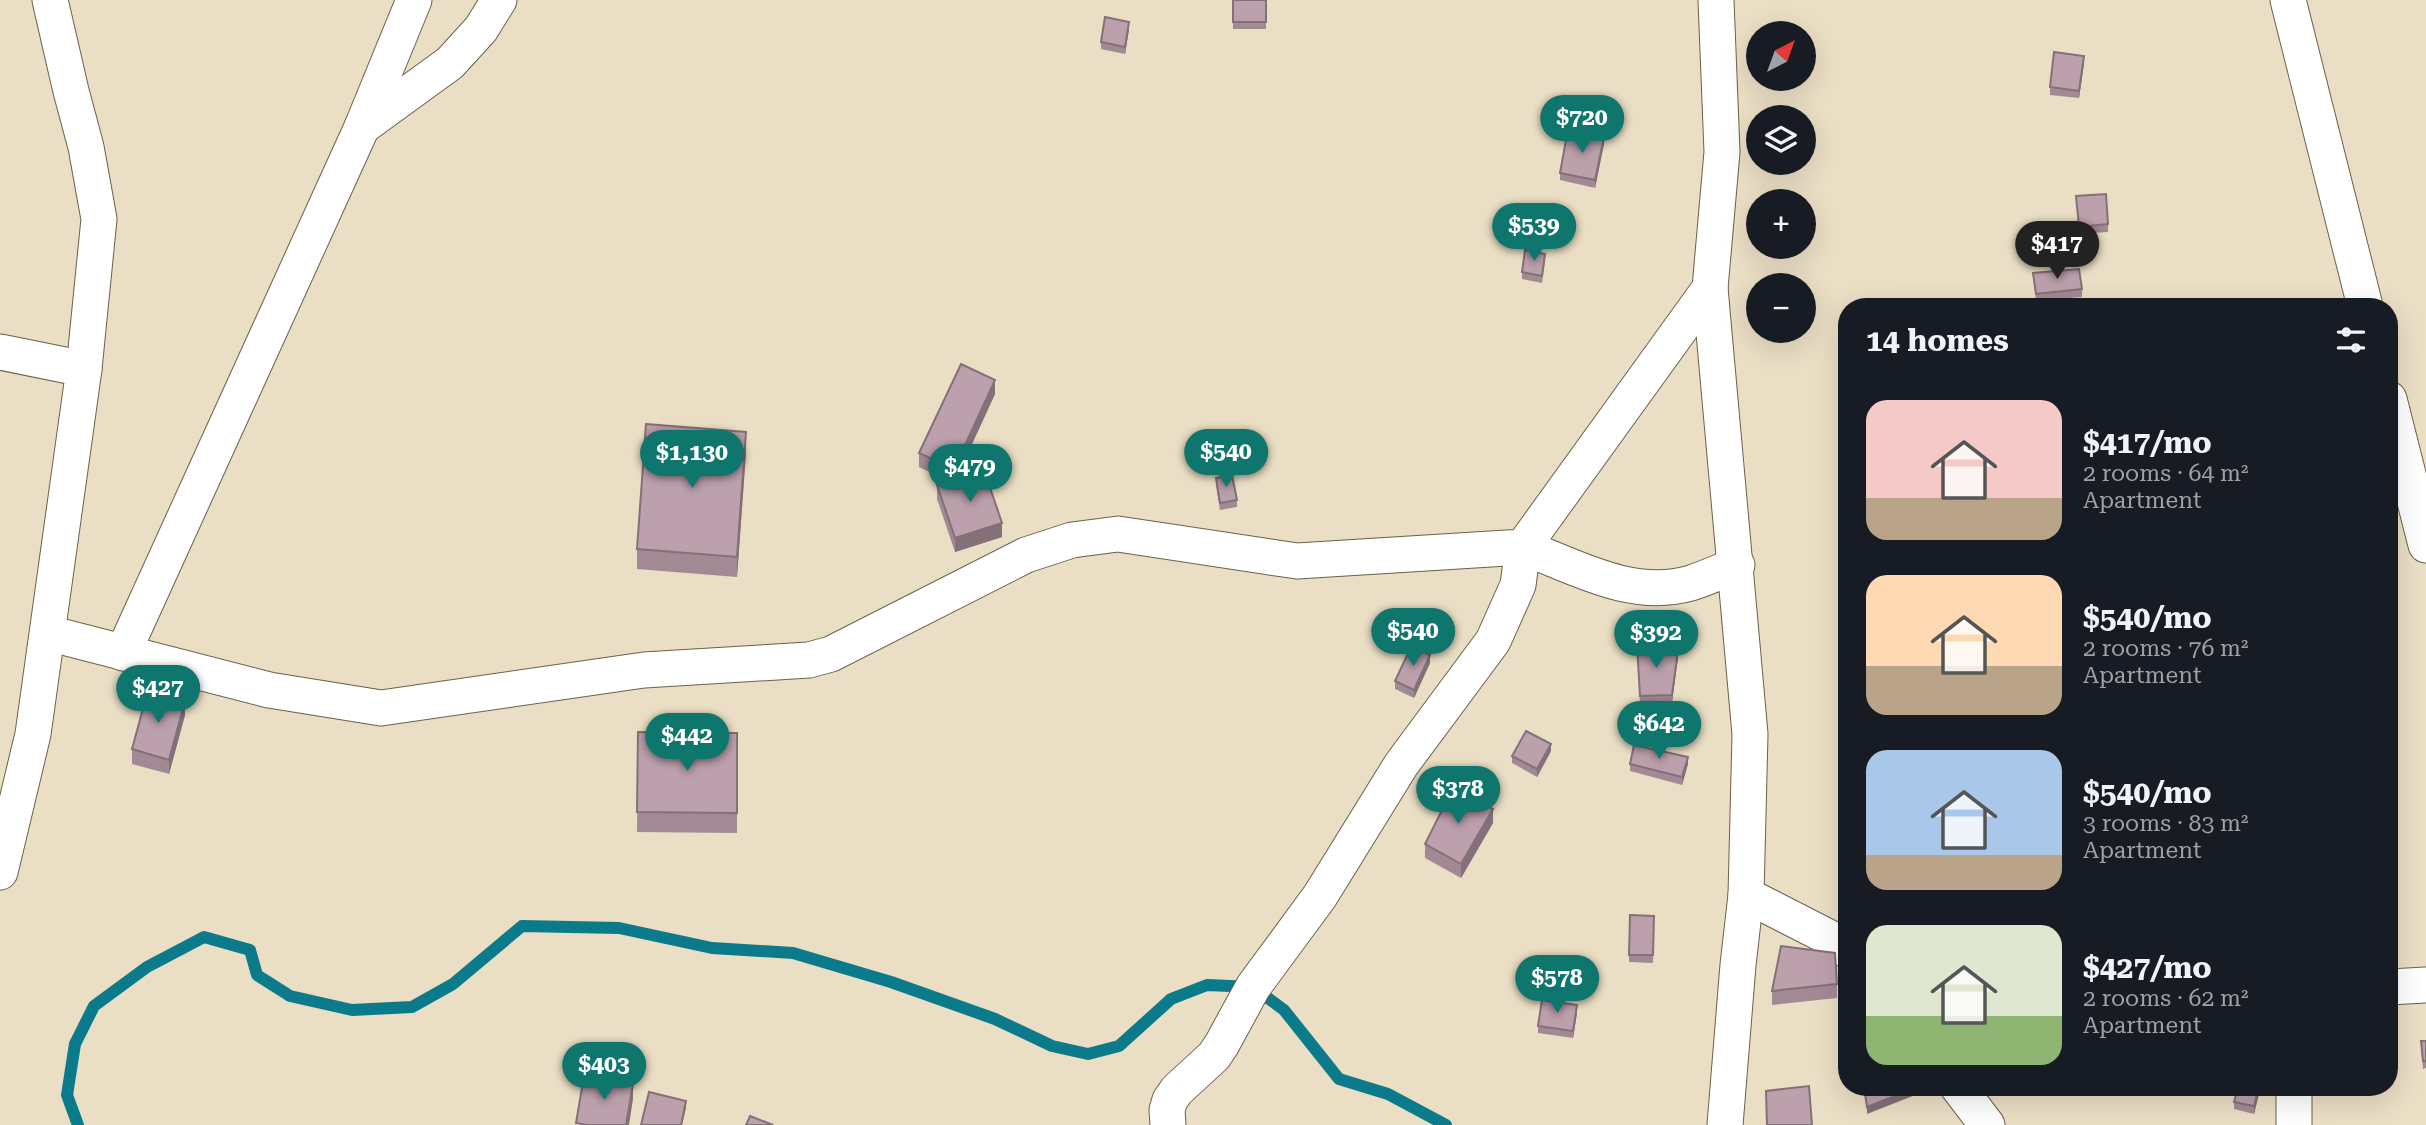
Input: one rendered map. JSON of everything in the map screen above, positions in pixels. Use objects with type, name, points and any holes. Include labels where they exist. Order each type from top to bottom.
[{"type":"street","points":[[0,872],[33,734],[84,369],[99,219],[86,147],[50,0]]},
{"type":"street","points":[[123,653],[362,127],[414,0]]},
{"type":"street","points":[[362,127],[450,63],[481,29],[499,0]]},
{"type":"street","points":[[1716,0],[1722,152],[1710,288],[1737,565],[1750,734],[1746,895],[1725,1125]]},
{"type":"street","points":[[2288,0],[2363,298]]},
{"type":"street","points":[[1168,1125],[1167,1110],[1170,1100],[1177,1090],[1214,1056],[1253,987],[1320,896],[1401,765],[1493,641],[1518,585],[1523,547],[1710,288]]},
{"type":"street","points":[[0,352],[84,369]]},
{"type":"street","points":[[2398,435],[2426,545]]},
{"type":"street","points":[[48,632],[269,690],[382,708],[644,670],[809,660],[831,654],[1026,555],[1072,540],[1118,534],[1297,561],[1523,547],[1597,576],[1634,587],[1670,587],[1690,583],[1737,565]]},
{"type":"street","points":[[1746,895],[1838,943]]},
{"type":"street","points":[[2398,987],[2426,985]]},
{"type":"street","points":[[1965,1096],[1987,1125]]},
{"type":"street","points":[[2294,1096],[2294,1125]]},
{"type":"building","points":[[1233,0],[1266,0],[1266,22],[1233,22]]},
{"type":"building","points":[[1105,17],[1129,22],[1125,47],[1101,42]]},
{"type":"building","points":[[2054,52],[2084,56],[2079,91],[2050,87]]},
{"type":"building","points":[[1568,129],[1604,137],[1595,180],[1560,173]]},
{"type":"building","points":[[2106,194],[2108,224],[2079,227],[2076,196]]},
{"type":"building","points":[[1525,250],[1545,254],[1542,276],[1522,272]]},
{"type":"building","points":[[2079,269],[2082,289],[2036,294],[2033,273]]},
{"type":"building","points":[[961,364],[995,380],[954,469],[919,453]]},
{"type":"building","points":[[646,424],[746,432],[737,557],[637,549]]},
{"type":"building","points":[[984,470],[1002,523],[955,538],[937,485]]},
{"type":"building","points":[[1232,475],[1237,500],[1220,503],[1216,478]]},
{"type":"building","points":[[1637,645],[1678,650],[1672,695],[1640,696]]},
{"type":"building","points":[[1411,647],[1430,655],[1414,690],[1395,681]]},
{"type":"building","points":[[148,690],[185,701],[169,760],[132,749]]},
{"type":"building","points":[[1526,731],[1551,744],[1537,769],[1512,756]]},
{"type":"building","points":[[638,732],[737,733],[737,813],[637,812]]},
{"type":"building","points":[[1634,745],[1688,757],[1682,777],[1630,764]]},
{"type":"building","points":[[1453,788],[1493,809],[1461,864],[1425,844]]},
{"type":"building","points":[[1630,915],[1654,916],[1653,955],[1629,955]]},
{"type":"building","points":[[1781,946],[1835,953],[1837,984],[1772,991]]},
{"type":"building","points":[[1542,1000],[1577,1005],[1573,1031],[1538,1026]]},
{"type":"building","points":[[2421,1041],[2426,1041],[2426,1061],[2423,1061]]},
{"type":"building","points":[[584,1076],[633,1084],[626,1125],[576,1123]]},
{"type":"building","points":[[1809,1086],[1812,1125],[1767,1125],[1766,1091]]},
{"type":"building","points":[[649,1092],[686,1101],[681,1125],[641,1125]]},
{"type":"building","points":[[1865,1096],[1895,1096],[1867,1107]]},
{"type":"building","points":[[2236,1096],[2257,1096],[2254,1106],[2234,1102]]},
{"type":"building","points":[[750,1116],[773,1125],[746,1125]]},
{"type":"waterway","points":[[78,1125],[67,1095],[75,1044],[94,1006],[147,967],[204,937],[250,950],[257,975],[290,996],[352,1010],[412,1007],[453,984],[522,926],[619,928],[712,948],[793,953],[891,982],[995,1019],[1052,1046],[1088,1054],[1119,1046],[1171,999],[1207,985],[1253,987],[1284,1010],[1339,1079],[1388,1094],[1446,1125]]}]
